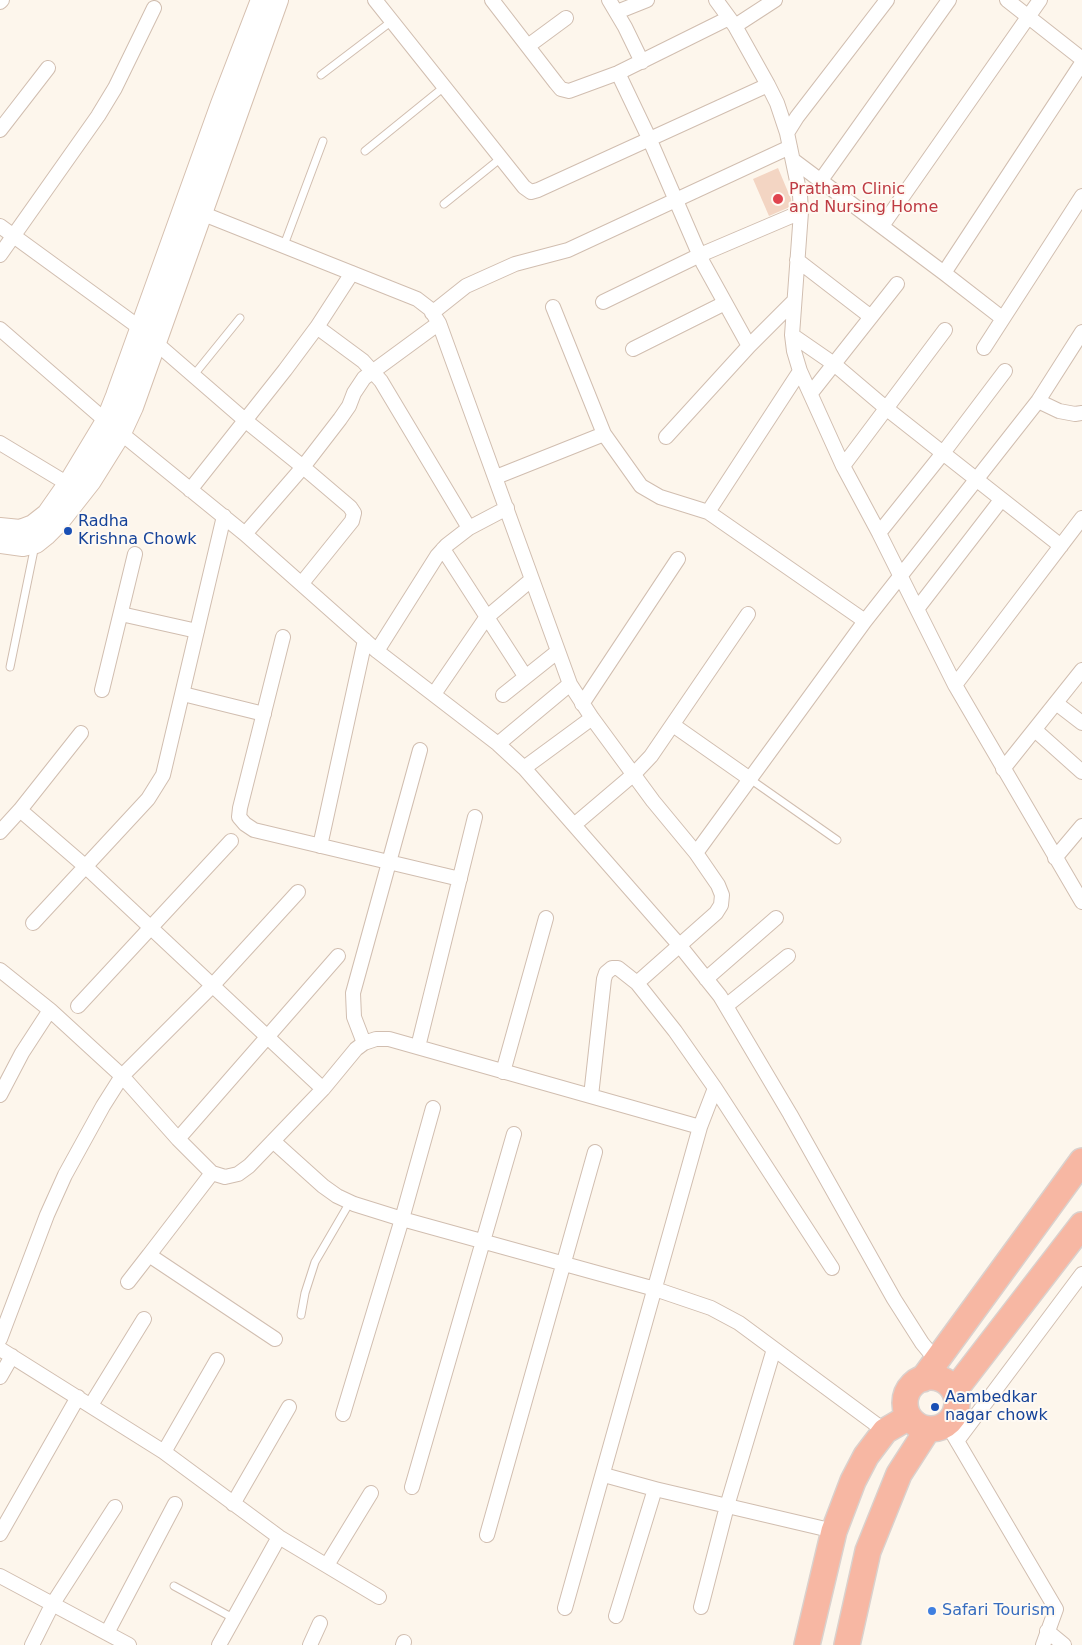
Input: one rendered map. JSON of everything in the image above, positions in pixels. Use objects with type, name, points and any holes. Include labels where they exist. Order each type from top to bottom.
[{"type":"highway","points":[[935,1428],[905,1402],[907,1395],[916,1382],[929,1369],[1082,1161]]},
{"type":"highway","points":[[954,1392],[1082,1225]]},
{"type":"highway","points":[[847,1645],[868,1550],[899,1474],[935,1428],[953,1417],[956,1409],[954,1392],[929,1369]]},
{"type":"highway","points":[[807,1645],[834,1531],[853,1481],[866,1456],[885,1431],[935,1428]]},
{"type":"street","points":[[0,543],[23,546],[36,542],[58,523],[71,508],[101,467],[113,427],[116,396],[260,0]]},
{"type":"street","points":[[0,528],[20,530],[33,525],[47,514],[113,427],[133,406],[278,0]]},
{"type":"street","points":[[375,0],[524,187],[531,192],[768,85]]},
{"type":"street","points":[[492,0],[561,89],[568,91],[618,74],[732,22],[774,0]]},
{"type":"street","points":[[609,0],[642,62]]},
{"type":"street","points":[[617,12],[647,0]]},
{"type":"street","points":[[716,0],[732,22],[777,102],[790,147],[800,195],[801,212],[792,335],[794,351],[800,371],[844,466],[955,685],[1082,902]]},
{"type":"street","points":[[790,147],[797,118],[887,0]]},
{"type":"street","points":[[821,180],[950,0]]},
{"type":"street","points":[[1007,0],[1082,59]]},
{"type":"street","points":[[882,226],[1040,0]]},
{"type":"street","points":[[0,255],[98,116],[115,88],[154,8]]},
{"type":"street","points":[[528,46],[566,18]]},
{"type":"street","points":[[944,273],[1082,63]]},
{"type":"street","points":[[0,130],[48,68]]},
{"type":"street","points":[[618,74],[649,138],[700,255],[749,346]]},
{"type":"street","points":[[790,147],[821,180],[1002,318]]},
{"type":"street","points":[[245,534],[303,467],[340,419],[364,378],[436,318],[466,286],[515,264],[568,250],[790,147]]},
{"type":"street","points":[[984,348],[1082,196]]},
{"type":"street","points":[[603,302],[700,255],[801,212]]},
{"type":"street","points":[[201,213],[417,299],[436,318],[496,477],[531,580],[570,684],[582,704],[653,801],[696,854],[718,886],[722,896],[721,906],[716,914],[637,983]]},
{"type":"street","points":[[0,226],[140,328]]},
{"type":"street","points":[[797,260],[871,317]]},
{"type":"street","points":[[190,490],[246,421],[317,327],[352,273]]},
{"type":"street","points":[[810,393],[897,284]]},
{"type":"street","points":[[666,436],[749,346],[794,301]]},
{"type":"street","points":[[632,349],[725,303]]},
{"type":"street","points":[[553,307],[604,434],[641,486],[660,497],[708,512],[865,621]]},
{"type":"street","points":[[317,327],[363,361],[381,381],[468,528]]},
{"type":"street","points":[[0,329],[113,427],[224,516],[365,640],[498,744],[524,768],[680,946],[726,1006],[790,1114],[894,1299],[922,1343],[929,1369]]},
{"type":"street","points":[[844,466],[945,330]]},
{"type":"street","points":[[696,854],[865,621],[1038,401],[1082,332]]},
{"type":"street","points":[[792,335],[834,364],[887,409],[1061,546]]},
{"type":"street","points":[[156,344],[350,507],[354,514],[352,521],[302,583]]},
{"type":"street","points":[[708,512],[800,371]]},
{"type":"street","points":[[879,533],[1005,371]]},
{"type":"street","points":[[1038,401],[1059,411],[1076,414],[1082,413]]},
{"type":"street","points":[[496,477],[604,434]]},
{"type":"street","points":[[0,443],[68,484]]},
{"type":"street","points":[[917,609],[1001,500]]},
{"type":"street","points":[[377,650],[443,549],[468,528],[507,508]]},
{"type":"street","points":[[33,923],[148,799],[160,780],[166,765],[224,516]]},
{"type":"street","points":[[955,685],[1082,518]]},
{"type":"street","points":[[443,549],[525,676]]},
{"type":"street","points":[[102,690],[135,554]]},
{"type":"street","points":[[582,704],[678,559]]},
{"type":"street","points":[[434,694],[486,618],[531,580]]},
{"type":"street","points":[[121,614],[197,631]]},
{"type":"street","points":[[574,824],[634,774],[651,756],[748,614]]},
{"type":"street","points":[[283,637],[239,817],[254,830],[460,879]]},
{"type":"street","points":[[320,846],[365,640]]},
{"type":"street","points":[[503,695],[557,652]]},
{"type":"street","points":[[1003,769],[1082,670]]},
{"type":"street","points":[[498,744],[570,684]]},
{"type":"street","points":[[183,694],[264,714]]},
{"type":"street","points":[[1056,703],[1082,723]]},
{"type":"street","points":[[524,768],[592,718]]},
{"type":"street","points":[[673,725],[750,779]]},
{"type":"street","points":[[1035,730],[1082,772]]},
{"type":"street","points":[[0,832],[20,810],[81,733]]},
{"type":"street","points":[[364,1043],[354,1017],[353,993],[420,750]]},
{"type":"street","points":[[20,810],[86,867],[323,1089]]},
{"type":"street","points":[[418,1048],[475,816]]},
{"type":"street","points":[[1055,858],[1082,826]]},
{"type":"street","points":[[78,1006],[231,841]]},
{"type":"street","points":[[0,1339],[47,1215],[103,1106],[122,1076],[212,986],[298,892]]},
{"type":"street","points":[[503,1072],[546,918]]},
{"type":"street","points":[[706,979],[776,918]]},
{"type":"street","points":[[178,1139],[338,956]]},
{"type":"street","points":[[726,1006],[788,956]]},
{"type":"street","points":[[591,1096],[604,979],[606,973],[612,968],[618,968],[637,983],[715,1088],[832,1268]]},
{"type":"street","points":[[0,970],[50,1010],[122,1076],[178,1139],[212,1173],[226,1177],[238,1174],[249,1166],[323,1089],[356,1049],[364,1043],[376,1039],[389,1039],[700,1127]]},
{"type":"street","points":[[0,1095],[22,1053],[50,1010]]},
{"type":"street","points":[[565,1608],[700,1127],[715,1088]]},
{"type":"street","points":[[343,1414],[433,1108]]},
{"type":"street","points":[[412,1487],[514,1134]]},
{"type":"street","points":[[272,1141],[323,1186],[350,1202],[482,1241],[655,1288],[711,1308],[739,1323],[885,1431]]},
{"type":"street","points":[[487,1535],[595,1152]]},
{"type":"street","points":[[128,1282],[212,1173]]},
{"type":"street","points":[[149,1255],[275,1339]]},
{"type":"street","points":[[1042,1645],[1056,1609],[935,1428],[1082,1274]]},
{"type":"street","points":[[91,1405],[144,1319]]},
{"type":"street","points":[[700,1607],[727,1506],[774,1349]]},
{"type":"street","points":[[0,1377],[6,1353],[164,1452],[279,1537],[379,1597]]},
{"type":"street","points":[[164,1452],[217,1360]]},
{"type":"street","points":[[0,1534],[78,1397]]},
{"type":"street","points":[[233,1504],[290,1407]]},
{"type":"street","points":[[604,1474],[655,1489],[834,1531]]},
{"type":"street","points":[[616,1616],[655,1489]]},
{"type":"street","points":[[327,1565],[371,1494]]},
{"type":"street","points":[[107,1634],[175,1504]]},
{"type":"street","points":[[32,1645],[52,1605],[115,1507]]},
{"type":"street","points":[[219,1645],[279,1537]]},
{"type":"street","points":[[0,1576],[123,1644]]},
{"type":"street","points":[[310,1645],[320,1623]]},
{"type":"street","points":[[1047,1631],[1064,1645]]},
{"type":"lane","points":[[321,75],[392,20]]},
{"type":"lane","points":[[365,151],[444,87]]},
{"type":"lane","points":[[284,245],[324,141]]},
{"type":"lane","points":[[444,204],[501,158]]},
{"type":"lane","points":[[193,376],[240,318]]},
{"type":"lane","points":[[10,667],[36,542]]},
{"type":"lane","points":[[750,779],[837,840]]},
{"type":"lane","points":[[301,1315],[315,1262],[350,1202]]},
{"type":"lane","points":[[174,1586],[233,1618]]},
{"type":"building","points":[[778,168],[792,206],[769,216],[753,179]]},
{"type":"place","name":"Pratham Clinic and Nursing Home","points":[[778,199]]},
{"type":"place","name":"Radha Krishna Chowk","points":[[68,531]]},
{"type":"place","name":"Aambedkar nagar chowk","points":[[935,1407]]},
{"type":"place","name":"Safari Tourism","points":[[932,1611]]}]
